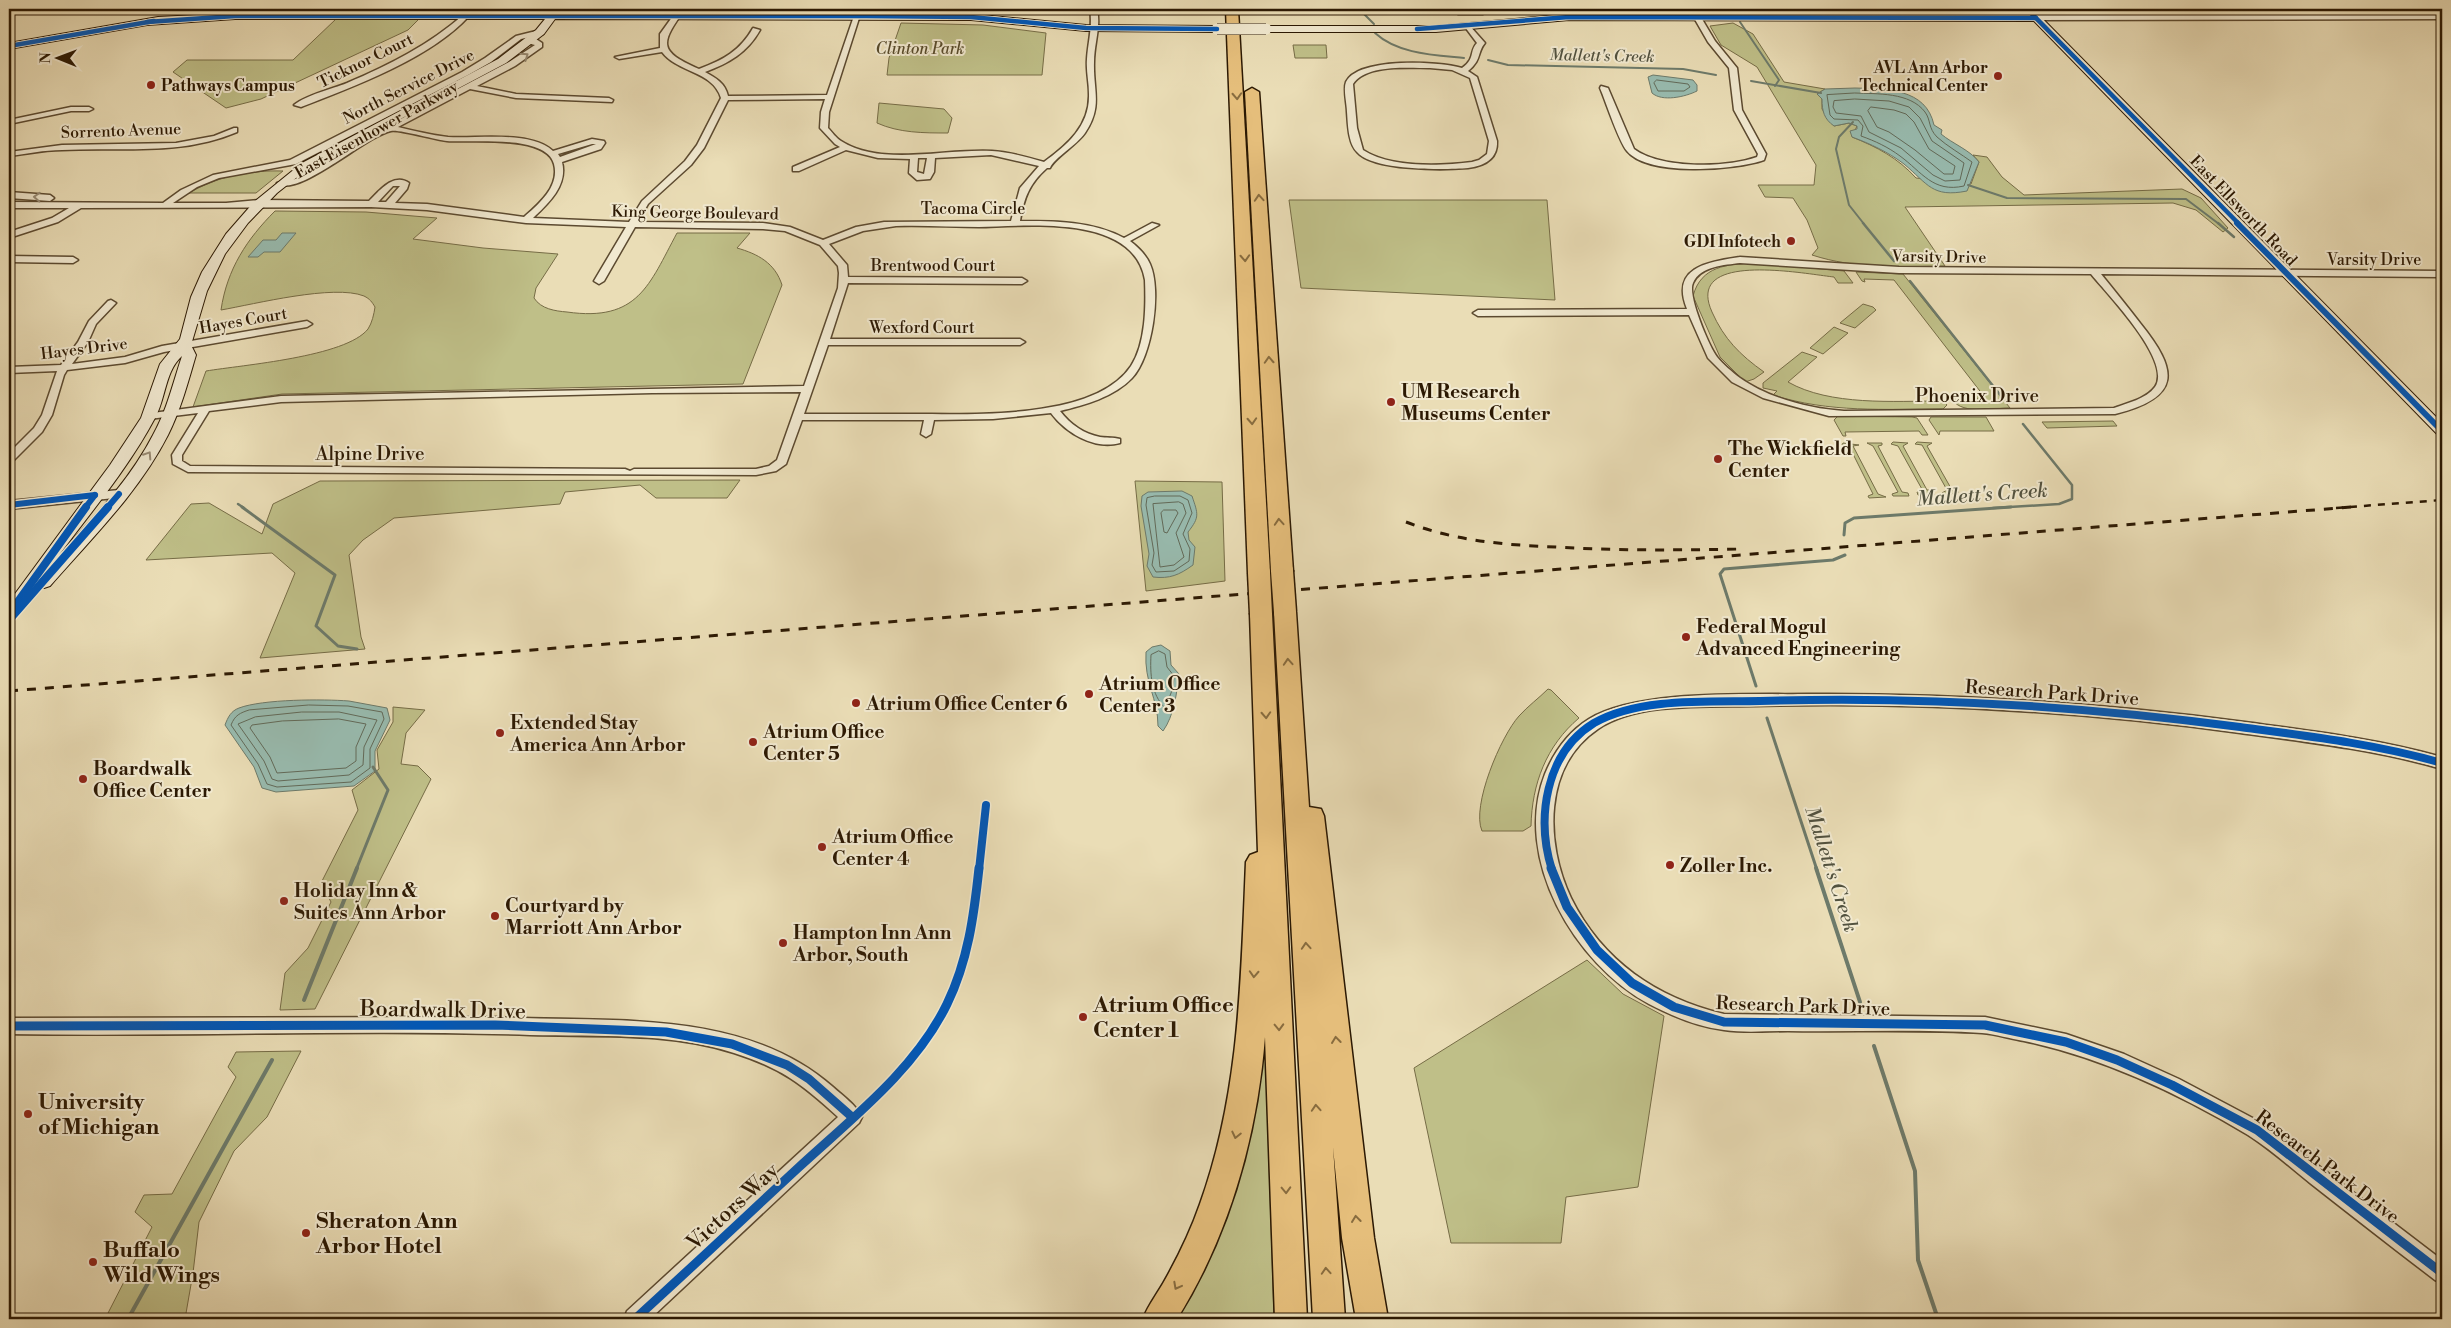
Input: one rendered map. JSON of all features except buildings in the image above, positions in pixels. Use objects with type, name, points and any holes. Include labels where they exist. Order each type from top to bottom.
[{"type":"highway","points":[[1239,10],[1248,43],[1282,571],[1273,613],[1269,786],[1291,1319]]},
{"type":"highway","points":[[1239,10],[1259,573],[1273,613],[1290,702],[1305,752],[1358,1238],[1372,1319]]},
{"type":"highway","points":[[1290,702],[1329,1319]]},
{"type":"highway","points":[[1159,1319],[1196,1250],[1216,1202],[1236,1138],[1250,1048],[1260,847],[1269,786]]},
{"type":"main road","points":[[9,46],[211,9],[218,14],[234,16]]},
{"type":"main road","name":"East Ellsworth Road","points":[[2027,9],[2442,431]]},
{"type":"main road","points":[[147,22],[234,16],[465,16],[558,11],[858,16],[876,13],[971,18],[1094,28],[1266,29],[1464,27],[1592,13],[1889,13],[2036,18]]},
{"type":"main road","name":"East Eisenhower Parkway","points":[[9,615],[95,496],[149,416],[167,362],[184,345],[195,304],[210,268],[227,241],[260,203],[281,183],[325,154],[486,70],[530,41],[558,11]]},
{"type":"main road","name":"East Eisenhower Parkway","points":[[9,620],[34,594],[134,478],[171,414],[189,355],[184,345]]},
{"type":"street","points":[[1015,224],[1025,187],[1077,140],[1090,114],[1094,96],[1090,51],[1094,28],[1094,9]]},
{"type":"street","points":[[1462,71],[1476,81],[1493,140],[1494,151],[1491,156],[1481,163],[1463,165],[1397,165],[1375,161],[1359,150],[1356,141],[1349,84],[1353,76],[1364,70],[1384,67],[1439,67],[1462,71],[1475,61],[1478,54],[1477,47],[1464,27],[1458,10],[1483,12],[1490,9]]},
{"type":"street","points":[[599,281],[631,225],[651,196],[695,155],[721,109],[725,98],[725,91],[720,83],[674,59],[664,49],[662,41],[664,33],[678,12]]},
{"type":"street","points":[[1604,88],[1630,150],[1638,158],[1668,165],[1746,164],[1762,158],[1762,154],[1738,110],[1733,68],[1712,42],[1695,13]]},
{"type":"street","name":"Ticknor Court","points":[[298,106],[426,46],[449,31],[465,16]]},
{"type":"street","points":[[858,16],[825,112],[824,128],[828,135],[846,147],[876,154],[914,156],[992,152],[1047,166]]},
{"type":"street","points":[[2036,18],[2442,17]]},
{"type":"street","points":[[698,72],[739,53],[746,47],[756,30]]},
{"type":"street","name":"North Service Drive","points":[[173,198],[195,185],[218,176],[246,170],[288,165],[488,60],[524,33],[540,32]]},
{"type":"street","points":[[281,183],[302,180],[343,154],[472,87],[512,64],[539,45],[536,41],[530,41]]},
{"type":"street","points":[[619,58],[664,49]]},
{"type":"street","points":[[472,87],[516,96],[609,100]]},
{"type":"street","points":[[725,98],[831,97]]},
{"type":"street","points":[[9,122],[70,109],[89,109]]},
{"type":"street","points":[[392,128],[446,139],[518,141],[544,147],[556,157],[560,176],[552,192],[526,220]]},
{"type":"street","name":"Sorrento Avenue","points":[[9,154],[54,148],[182,144],[213,138],[234,130]]},
{"type":"street","points":[[796,169],[846,147]]},
{"type":"street","points":[[914,156],[913,173],[917,178],[922,178],[927,177],[930,172],[930,155]]},
{"type":"street","points":[[371,204],[391,184],[405,183],[404,187],[388,204]]},
{"type":"street","name":"King George Boulevard","points":[[9,195],[87,198],[236,198],[260,203]]},
{"type":"street","points":[[9,235],[55,220],[87,198]]},
{"type":"street","points":[[165,206],[173,198]]},
{"type":"street","name":"King George Boulevard","points":[[9,205],[226,206],[260,203],[388,204],[526,220],[631,225],[762,226],[788,229],[823,243],[836,255],[842,265],[844,280]]},
{"type":"street","name":"Tacoma Circle","points":[[798,417],[1000,416],[1053,409],[1084,401],[1111,390],[1126,379],[1142,359],[1146,345],[1150,278],[1146,264],[1140,254],[1124,241],[1089,228],[1015,224],[886,224],[857,230],[823,243]]},
{"type":"street","points":[[1124,241],[1155,225]]},
{"type":"street","points":[[9,259],[73,260]]},
{"type":"street","name":"Varsity Drive","points":[[1692,312],[1686,295],[1688,282],[1697,272],[1713,264],[1740,260],[1850,269],[2442,274]]},
{"type":"street","name":"Phoenix Drive","points":[[1692,312],[1713,358],[1736,380],[1767,396],[1802,408],[1844,414],[2115,411],[2151,396],[2165,379],[2165,371],[2160,356],[2152,344],[2094,272]]},
{"type":"street","points":[[798,417],[844,280]]},
{"type":"street","name":"Brentwood Court","points":[[844,280],[1022,281]]},
{"type":"street","points":[[9,459],[38,430],[47,415],[59,375],[92,323],[111,303]]},
{"type":"street","points":[[1478,314],[1692,312]]},
{"type":"street","name":"Hayes Court","points":[[184,345],[307,324]]},
{"type":"street","name":"Wexford Court","points":[[824,342],[1020,342]]},
{"type":"street","name":"Hayes Drive","points":[[9,370],[146,355],[162,349],[184,345]]},
{"type":"street","name":"Hayes Drive","points":[[9,362],[68,363]]},
{"type":"street","points":[[149,416],[281,399],[807,389]]},
{"type":"street","points":[[1053,409],[1060,420],[1085,437],[1102,442],[1116,441]]},
{"type":"street","name":"Alpine Drive","points":[[205,410],[177,455],[177,462],[180,466],[188,469],[756,472],[772,469],[782,462],[798,417]]},
{"type":"street","points":[[926,434],[930,417]]},
{"type":"street","points":[[9,505],[119,494]]},
{"type":"street","name":"Research Park Drive","points":[[2442,763],[2371,747],[2218,724],[2094,709],[1884,699],[1768,700],[1674,705],[1617,714],[1593,724],[1572,743],[1557,767],[1545,800],[1544,838],[1551,871],[1561,896],[1575,921],[1592,945],[1619,973],[1646,994],[1700,1018],[1724,1022],[1985,1025],[2019,1030],[2074,1045],[2117,1060],[2172,1085],[2257,1130],[2442,1273]]},
{"type":"street","name":"Boardwalk Drive","points":[[9,1026],[495,1025],[542,1028],[656,1030],[696,1035],[738,1045],[794,1068],[852,1117]]},
{"type":"street","name":"Victors Way","points":[[635,1319],[852,1117]]},
{"type":"green space","points":[[1381,9],[1428,9],[1429,14],[1382,12]]},
{"type":"green space","points":[[336,19],[419,19],[408,30],[261,99],[226,108],[173,72],[187,60],[293,60]]},
{"type":"green space","name":"Clinton Park","points":[[901,23],[983,25],[1046,33],[1042,75],[887,75],[889,58]]},
{"type":"green space","points":[[1733,23],[1753,34],[1784,82],[1825,89],[1817,94],[1822,99],[1822,109],[1834,126],[1849,123],[1857,126],[1852,137],[1887,154],[1916,178],[1971,184],[1979,162],[1973,155],[1987,157],[2002,177],[2024,195],[2182,189],[2201,198],[2228,228],[2223,232],[2196,210],[2173,203],[1905,207],[1945,266],[1894,267],[1861,265],[1828,260],[1812,255],[1818,248],[1807,220],[1793,198],[1765,197],[1758,185],[1814,185],[1816,165],[1757,67],[1721,45],[1710,26]]},
{"type":"green space","points":[[1293,45],[1326,45],[1327,58],[1295,58]]},
{"type":"green space","points":[[879,103],[944,109],[952,118],[948,133],[903,131],[877,123]]},
{"type":"green space","points":[[283,171],[256,193],[189,193],[211,182],[235,175]]},
{"type":"green space","points":[[1289,200],[1547,200],[1555,300],[1301,288]]},
{"type":"green space","points":[[275,211],[366,212],[437,218],[413,239],[483,248],[558,254],[536,288],[534,298],[540,305],[558,311],[591,314],[610,311],[626,305],[638,296],[649,283],[677,233],[750,233],[737,248],[765,260],[775,271],[782,285],[743,384],[282,394],[193,407],[206,371],[317,353],[356,339],[371,324],[375,310],[374,305],[364,296],[351,293],[334,292],[294,296],[221,310],[233,268],[247,244]]},
{"type":"green space","points":[[1755,263],[1844,271],[1853,283],[1838,283],[1834,277],[1775,270],[1752,270],[1731,273],[1715,280],[1708,293],[1712,312],[1717,322],[1734,346],[1764,372],[1754,379],[1745,382],[1720,357],[1693,296],[1702,278],[1716,269],[1735,264]]},
{"type":"green space","points":[[1856,272],[1903,274],[2010,408],[1976,410],[1960,406],[1955,402],[1951,396],[1957,400],[1978,400],[1976,396],[1983,395],[1894,280],[1864,279],[1865,282],[1862,281]]},
{"type":"green space","points":[[1863,304],[1876,310],[1855,328],[1840,323]]},
{"type":"green space","points":[[1834,327],[1848,333],[1823,354],[1810,348]]},
{"type":"green space","points":[[1802,352],[1817,357],[1788,382],[1805,390],[1842,399],[1863,401],[1941,401],[1939,396],[1947,405],[1943,409],[1857,409],[1794,401],[1773,395],[1777,391],[1763,388],[1763,383]]},
{"type":"green space","points":[[1838,416],[1917,418],[1928,435],[1922,435],[1919,431],[1845,432],[1846,436],[1843,436],[1834,420]]},
{"type":"green space","points":[[1931,417],[1986,417],[1994,431],[1940,431],[1939,435],[1929,420]]},
{"type":"green space","points":[[2113,421],[2117,426],[2047,428],[2042,422]]},
{"type":"green space","points":[[1893,442],[1908,443],[1903,446],[1927,490],[1933,490],[1934,495],[1924,497],[1918,495],[1917,492],[1923,491],[1898,446],[1891,444]]},
{"type":"green space","points":[[1917,442],[1932,443],[1927,446],[1952,490],[1959,492],[1948,495],[1942,493],[1947,490],[1922,445],[1915,444]]},
{"type":"green space","points":[[1843,443],[1859,445],[1853,446],[1878,494],[1886,497],[1869,498],[1868,496],[1873,494],[1849,446],[1842,445]]},
{"type":"green space","points":[[1867,443],[1882,443],[1882,445],[1878,446],[1902,492],[1908,493],[1909,496],[1893,496],[1892,494],[1898,492],[1873,446]]},
{"type":"green space","points":[[740,480],[727,498],[656,498],[640,485],[565,492],[560,504],[394,518],[363,540],[349,555],[361,637],[365,649],[260,658],[295,573],[272,553],[146,560],[191,504],[209,503],[262,534],[273,504],[320,481]]},
{"type":"green space","points":[[1135,481],[1222,482],[1225,581],[1146,591]]},
{"type":"green space","points":[[1548,689],[1579,718],[1558,741],[1543,767],[1534,795],[1531,826],[1523,831],[1482,831],[1480,820],[1481,805],[1484,789],[1496,755],[1519,716]]},
{"type":"green space","points":[[393,707],[425,710],[406,733],[401,764],[418,766],[431,779],[315,1009],[280,1010],[285,973],[308,948],[331,902],[321,883],[358,810],[352,790],[379,769],[377,750],[393,722]]},
{"type":"green space","points":[[1587,960],[1623,994],[1664,1016],[1638,1187],[1566,1197],[1561,1243],[1451,1243],[1414,1068]]},
{"type":"green space","points":[[1263,978],[1274,1319],[1176,1319],[1180,1312]]},
{"type":"green space","points":[[301,1051],[267,1117],[234,1151],[199,1222],[185,1319],[102,1319],[106,1317],[152,1227],[135,1212],[144,1195],[172,1194],[236,1077],[228,1067],[236,1052]]},
{"type":"water","points":[[1653,75],[1693,80],[1697,85],[1697,91],[1674,98],[1656,96],[1652,93],[1648,77]]},
{"type":"water","points":[[1825,89],[1892,90],[1914,97],[1923,104],[1930,113],[1934,125],[1942,130],[1941,134],[1971,154],[1979,162],[1967,191],[1946,193],[1931,188],[1892,156],[1873,145],[1852,137],[1850,131],[1857,129],[1857,126],[1849,123],[1834,126],[1828,121],[1822,107],[1822,99],[1817,94]]},
{"type":"water","points":[[282,233],[296,233],[280,252],[264,252],[258,257],[248,257],[263,240],[276,240]]},
{"type":"water","points":[[1182,491],[1192,496],[1197,511],[1195,523],[1188,532],[1189,540],[1195,547],[1193,565],[1174,576],[1153,577],[1147,566],[1149,554],[1141,506],[1142,496],[1148,492]]},
{"type":"water","points":[[1161,645],[1170,651],[1171,665],[1179,674],[1172,711],[1163,731],[1158,726],[1156,707],[1146,663],[1146,652],[1152,647]]},
{"type":"water","points":[[293,700],[349,701],[387,708],[390,720],[375,751],[375,771],[354,786],[276,792],[262,788],[254,767],[225,725],[234,711],[250,705]]},
{"type":"waterway","name":"Mallett's Creek","points":[[1351,9],[1364,14],[1374,24]]},
{"type":"waterway","points":[[1740,22],[1779,80],[1776,85]]},
{"type":"waterway","name":"Mallett's Creek","points":[[1375,33],[1384,40],[1405,49],[1464,58]]},
{"type":"waterway","name":"Mallett's Creek","points":[[1488,60],[1508,65],[1683,69],[1716,75]]},
{"type":"waterway","name":"Mallett's Creek","points":[[1751,81],[1776,85]]},
{"type":"waterway","name":"Mallett's Creek","points":[[1776,85],[1821,93]]},
{"type":"waterway","name":"Mallett's Creek","points":[[1853,122],[1839,137],[1836,149],[1849,205],[1864,224]]},
{"type":"waterway","points":[[1968,185],[2007,198],[2186,199],[2219,224]]},
{"type":"waterway","name":"Mallett's Creek","points":[[1863,223],[1894,261]]},
{"type":"waterway","points":[[2218,223],[2234,237]]},
{"type":"waterway","name":"Mallett's Creek","points":[[1910,281],[2005,401]]},
{"type":"waterway","name":"Mallett's Creek","points":[[1993,508],[2059,504],[2072,499],[2072,485],[2023,424]]},
{"type":"waterway","points":[[238,504],[244,508]]},
{"type":"waterway","points":[[242,507],[335,575],[316,626],[338,646],[357,649]]},
{"type":"waterway","name":"Mallett's Creek","points":[[1844,535],[1845,523],[1854,518],[2011,507]]},
{"type":"waterway","name":"Mallett's Creek","points":[[1756,686],[1720,574],[1724,569],[1833,560],[1845,555]]},
{"type":"waterway","name":"Mallett's Creek","points":[[1767,718],[1817,870]]},
{"type":"waterway","points":[[356,870],[388,790],[373,767]]},
{"type":"waterway","points":[[304,1000],[357,868]]},
{"type":"waterway","name":"Mallett's Creek","points":[[1816,868],[1860,1002]]},
{"type":"waterway","name":"Mallett's Creek","points":[[1874,1046],[1915,1171],[1918,1260],[1938,1319]]},
{"type":"waterway","points":[[128,1319],[272,1060]]},
{"type":"railway","points":[[2336,508],[2442,500]]},
{"type":"railway","points":[[9,691],[2352,507]]},
{"type":"railway","points":[[1406,522],[1462,538],[1518,545],[1627,550],[1744,549]]},
{"type":"cycle path","points":[[2027,9],[2442,431]]},
{"type":"cycle path","points":[[147,22],[235,16],[866,16],[971,17],[1086,28],[1217,29]]},
{"type":"cycle path","points":[[1417,29],[1464,27],[1569,17],[2036,18]]},
{"type":"cycle path","points":[[9,46],[154,21]]},
{"type":"cycle path","points":[[9,620],[34,594],[119,494]]},
{"type":"cycle path","points":[[9,505],[95,495]]},
{"type":"cycle path","points":[[14,607],[95,495]]},
{"type":"cycle path","points":[[2442,763],[2375,747],[2330,740],[2197,721],[2068,708],[1873,699],[1808,699],[1666,704],[1609,716],[1593,724],[1573,741],[1559,761],[1550,784],[1545,809],[1545,835],[1549,861],[1556,885],[1567,907],[1581,930],[1614,968],[1652,996],[1698,1016],[1724,1022],[1985,1025],[2066,1042],[2117,1060],[2172,1085],[2257,1130],[2442,1273]]},
{"type":"cycle path","points":[[635,1319],[868,1104],[912,1057],[930,1032],[947,1005],[965,955],[974,913],[986,805]]},
{"type":"cycle path","points":[[9,1026],[495,1025],[632,1029],[666,1032],[732,1044],[787,1065],[809,1079],[852,1117]]},
{"type":"place","name":"AVL Ann Arbor Technical Center","points":[[1998,76]]},
{"type":"place","name":"Pathways Campus","points":[[151,85]]},
{"type":"place","name":"GDI Infotech","points":[[1791,241]]},
{"type":"place","name":"UM Research Museums Center","points":[[1391,402]]},
{"type":"place","name":"The Wickfield Center","points":[[1718,459]]},
{"type":"place","name":"Federal Mogul Advanced Engineering","points":[[1686,637]]},
{"type":"place","name":"Atrium Office Center 3","points":[[1089,694]]},
{"type":"place","name":"Atrium Office Center 6","points":[[856,703]]},
{"type":"place","name":"Extended Stay America Ann Arbor","points":[[500,733]]},
{"type":"place","name":"Atrium Office Center 5","points":[[753,742]]},
{"type":"place","name":"Boardwalk Office Center","points":[[83,779]]},
{"type":"place","name":"Atrium Office Center 4","points":[[822,847]]},
{"type":"place","name":"Zoller Inc.","points":[[1670,865]]},
{"type":"place","name":"Holiday Inn & Suites Ann Arbor","points":[[284,901]]},
{"type":"place","name":"Courtyard by Marriott Ann Arbor","points":[[495,916]]},
{"type":"place","name":"Hampton Inn Ann Arbor, South","points":[[783,943]]},
{"type":"place","name":"Atrium Office Center 1","points":[[1083,1017]]},
{"type":"place","name":"University of Michigan","points":[[28,1114]]},
{"type":"place","name":"Sheraton Ann Arbor Hotel","points":[[306,1233]]},
{"type":"place","name":"Buffalo Wild Wings","points":[[93,1262]]}]
